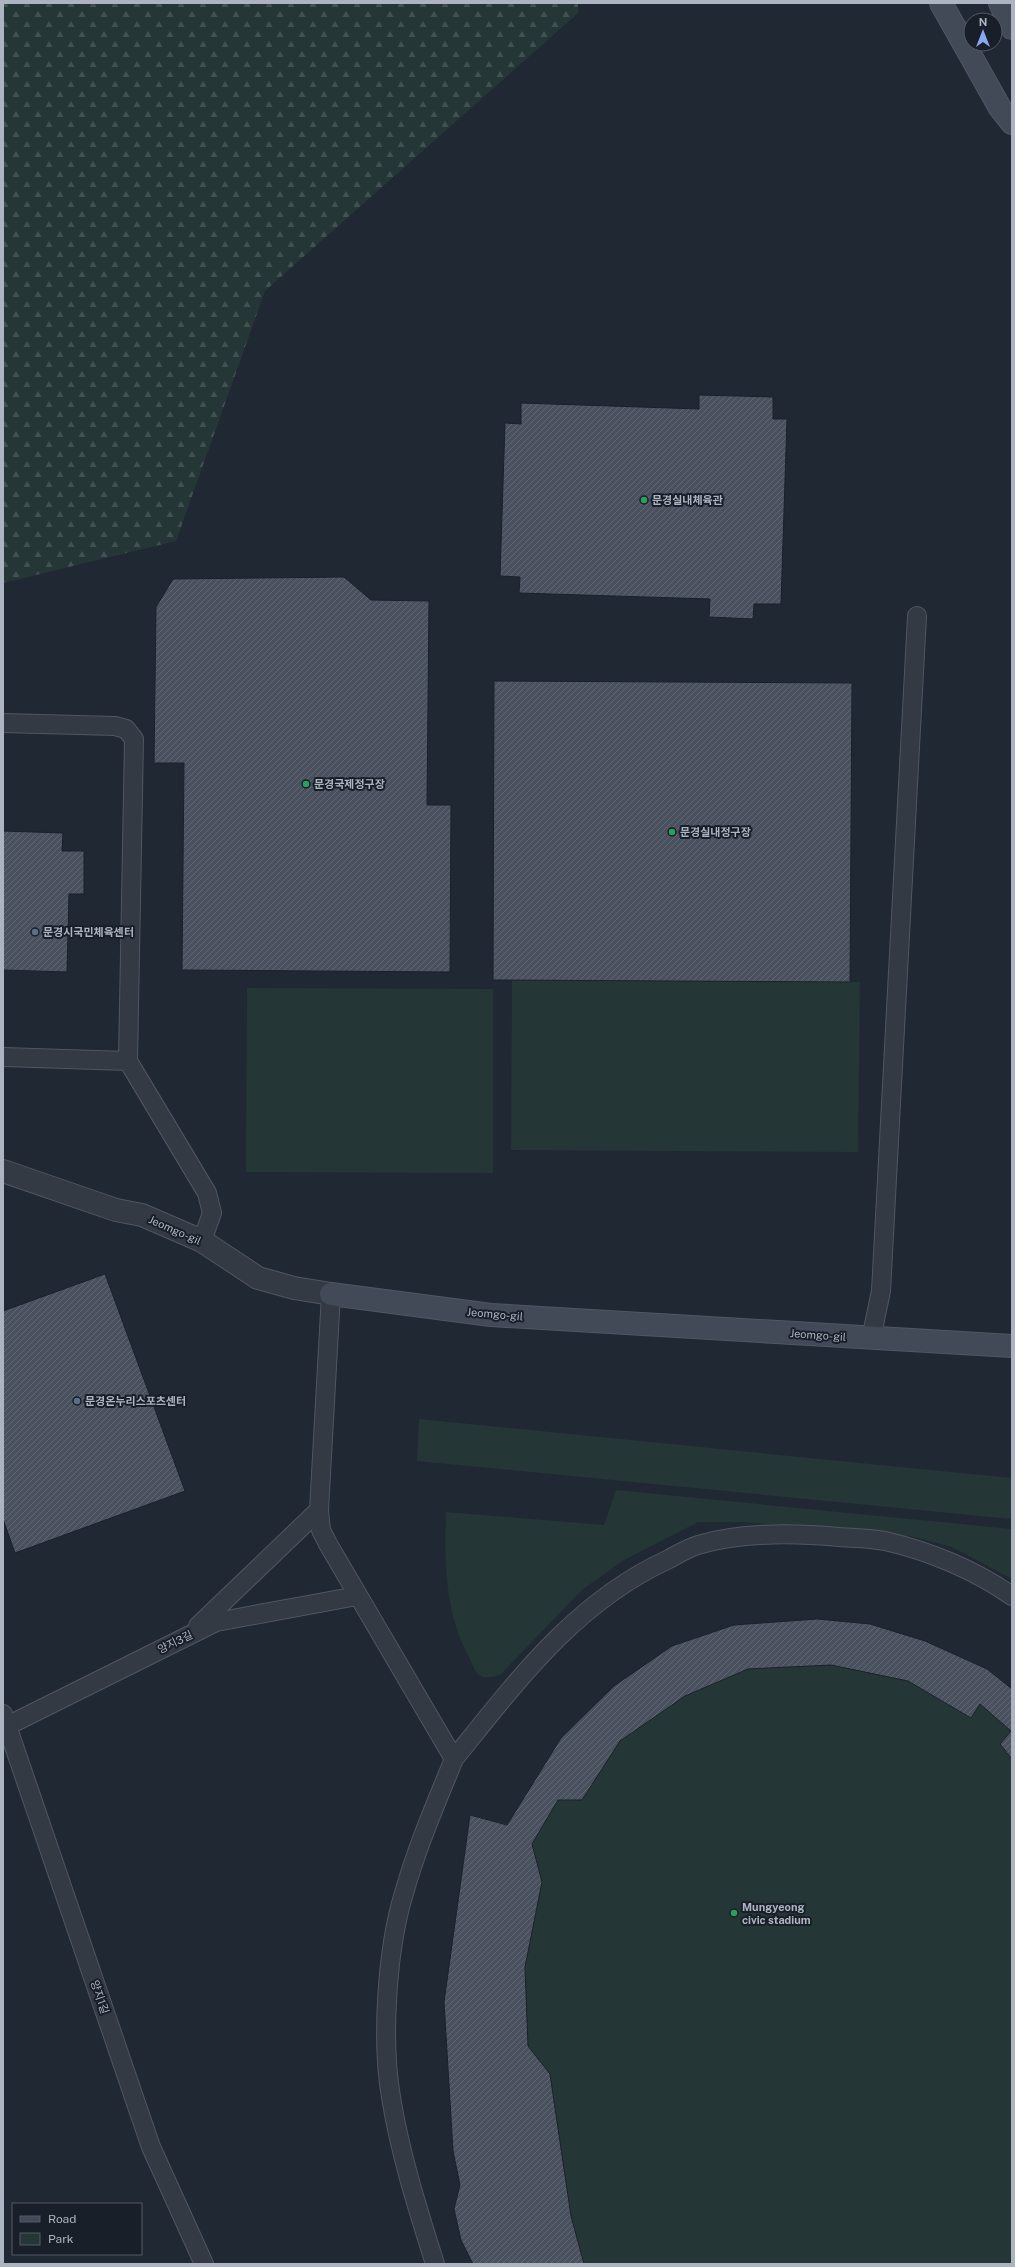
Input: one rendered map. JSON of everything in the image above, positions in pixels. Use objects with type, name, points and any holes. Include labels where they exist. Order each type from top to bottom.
[{"type":"street","points":[[941,3],[1000,108],[1012,123]]},
{"type":"street","points":[[1000,3],[1012,28]]},
{"type":"street","name":"Jeomgo-gil","points":[[3,1171],[116,1210],[142,1215],[202,1241],[258,1278],[294,1288],[491,1315],[1012,1346]]},
{"type":"lane","points":[[871,1338],[881,1291],[917,616]]},
{"type":"lane","points":[[3,723],[115,726],[126,729],[134,740],[128,1061],[207,1193],[212,1213],[202,1241]]},
{"type":"lane","points":[[3,1057],[128,1061]]},
{"type":"lane","points":[[331,1294],[319,1510],[321,1530],[357,1596],[454,1759]]},
{"type":"lane","points":[[188,1636],[319,1510]]},
{"type":"lane","points":[[435,2264],[406,2165],[391,2097],[387,2060],[388,2000],[393,1940],[403,1893],[423,1835],[454,1759],[528,1668],[584,1612],[642,1571],[698,1545],[762,1534],[825,1535],[884,1541],[941,1558],[996,1585],[1012,1596]]},
{"type":"lane","name":"양지3길","points":[[4,1724],[216,1622],[357,1596]]},
{"type":"lane","name":"양지1길","points":[[4,1724],[151,2147],[204,2264]]},
{"type":"green space","points":[[3,3],[578,3],[578,13],[265,291],[176,541],[3,583]]},
{"type":"green space","points":[[512,980],[860,982],[858,1152],[511,1150]]},
{"type":"green space","points":[[247,988],[493,989],[493,1173],[246,1172]]},
{"type":"green space","points":[[419,1419],[1012,1478],[1012,1519],[417,1461]]},
{"type":"green space","points":[[616,1490],[1012,1529],[1012,1579],[952,1547],[910,1536],[743,1522],[698,1522],[624,1560],[582,1590],[500,1675],[487,1677],[479,1675],[476,1672],[462,1642],[455,1624],[451,1606],[446,1569],[446,1512],[604,1525]]},
{"type":"green space","name":"Mungyeong civic stadium","points":[[817,1619],[870,1624],[925,1641],[987,1669],[1012,1689],[1012,2264],[473,2264],[461,2240],[454,2209],[460,2185],[453,2151],[444,2002],[470,1815],[507,1824],[561,1738],[614,1686],[672,1646],[734,1625]]},
{"type":"building","name":"문경실내체육관","points":[[699,395],[773,397],[773,419],[787,419],[781,604],[754,604],[753,619],[709,617],[710,599],[519,593],[520,577],[500,576],[505,423],[521,424],[521,403],[699,409]]},
{"type":"building","name":"문경국제정구장","points":[[344,577],[371,600],[429,601],[427,805],[451,805],[450,972],[182,970],[184,763],[154,763],[156,607],[173,579]]},
{"type":"building","name":"문경실내정구장","points":[[494,681],[852,683],[850,982],[493,980]]},
{"type":"building","name":"문경시국민체육센터","points":[[3,831],[63,833],[62,851],[84,851],[84,894],[69,894],[67,972],[3,970]]},
{"type":"building","name":"문경온누리스포츠센터","points":[[105,1274],[185,1491],[15,1553],[3,1519],[3,1311]]},
{"type":"building","points":[[817,1619],[870,1624],[925,1641],[987,1669],[1012,1689],[1012,1759],[1000,1744],[1011,1731],[980,1704],[971,1718],[908,1681],[831,1665],[748,1669],[685,1696],[620,1741],[582,1800],[558,1800],[532,1844],[542,1882],[525,1967],[528,2046],[550,2074],[571,2216],[584,2264],[473,2264],[461,2240],[454,2209],[460,2185],[453,2151],[444,2002],[470,1815],[507,1825],[561,1738],[614,1686],[672,1646],[734,1625]]},
{"type":"place","name":"문경실내체육관","points":[[644,500]]},
{"type":"place","name":"문경국제정구장","points":[[306,784]]},
{"type":"place","name":"문경실내정구장","points":[[672,832]]},
{"type":"place","name":"문경시국민체육센터","points":[[35,932]]},
{"type":"place","name":"문경온누리스포츠센터","points":[[77,1401]]},
{"type":"place","name":"Mungyeong civic stadium","points":[[734,1913]]}]
